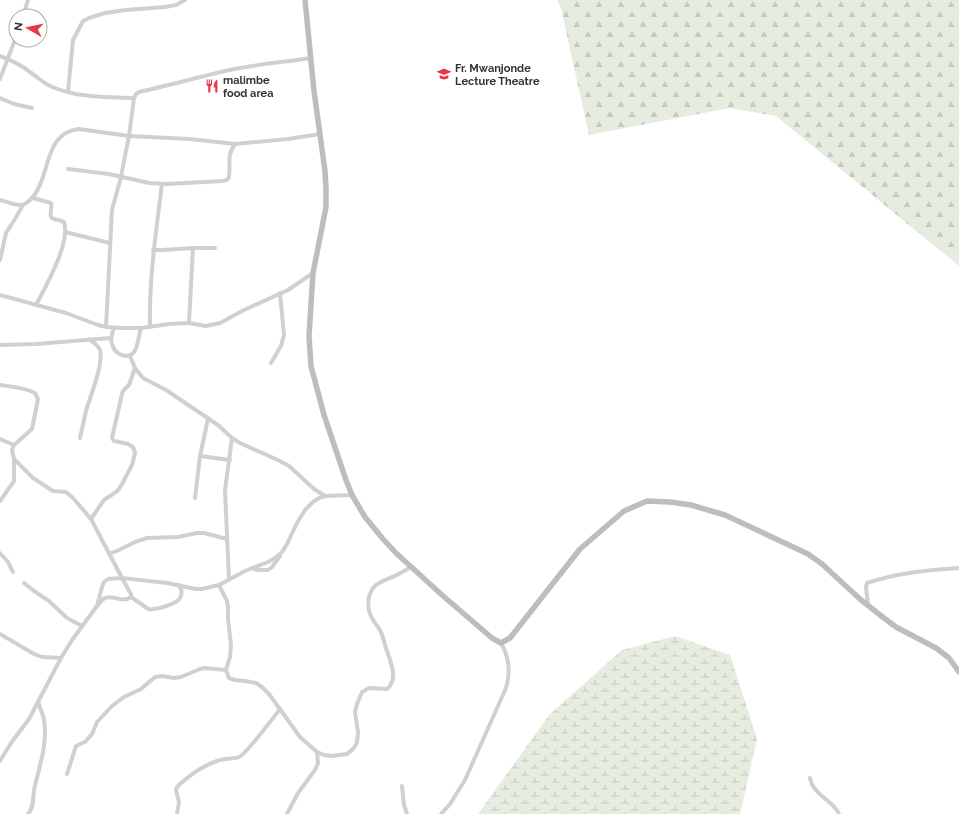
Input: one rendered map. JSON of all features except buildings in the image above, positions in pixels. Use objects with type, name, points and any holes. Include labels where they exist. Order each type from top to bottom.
[{"type":"main road","points":[[305,0],[314,91],[325,172],[326,199],[314,273],[309,323],[311,366],[324,415],[338,459],[352,495],[372,526],[393,550],[492,638],[501,642],[510,638],[580,549],[624,511],[647,501],[691,505],[725,515],[808,554],[822,564],[868,606],[896,627],[936,648],[949,658],[959,672]]},
{"type":"street","points":[[68,92],[73,40],[83,21],[105,13],[165,7],[176,5],[185,0]]},
{"type":"street","points":[[0,79],[12,48]]},
{"type":"street","points":[[0,56],[31,72],[47,84],[68,92],[93,96],[134,98]]},
{"type":"street","points":[[106,327],[112,210],[121,177],[129,136],[134,98],[136,94],[194,78],[255,65],[311,58]]},
{"type":"street","points":[[0,98],[14,104],[32,108]]},
{"type":"street","points":[[0,260],[6,233],[23,205],[32,198],[41,184],[50,154],[58,139],[64,133],[71,130],[79,129],[129,136],[190,139],[235,144],[320,134]]},
{"type":"street","points":[[68,169],[149,183],[162,184],[222,181],[227,180],[229,177],[229,154],[235,144]]},
{"type":"street","points":[[150,327],[149,292],[162,184]]},
{"type":"street","points":[[32,198],[50,203],[52,207],[51,217],[64,222],[66,232],[58,260],[36,305]]},
{"type":"street","points":[[0,200],[23,205]]},
{"type":"street","points":[[66,232],[110,243]]},
{"type":"street","points":[[189,323],[193,248]]},
{"type":"street","points":[[153,250],[215,248]]},
{"type":"street","points":[[0,295],[66,313],[106,327],[141,328],[189,323],[206,326],[220,323],[296,285],[314,273]]},
{"type":"street","points":[[271,363],[284,335],[280,293]]},
{"type":"street","points":[[114,328],[111,338],[112,344],[114,349],[119,354],[124,356],[130,356],[134,353],[141,328]]},
{"type":"street","points":[[0,345],[36,344],[111,338]]},
{"type":"street","points":[[80,438],[101,355],[100,349],[89,339]]},
{"type":"street","points":[[130,356],[135,368],[143,378],[166,390],[218,425],[240,443],[289,466],[314,489],[325,496]]},
{"type":"street","points":[[91,519],[104,500],[119,489],[132,465],[134,453],[133,447],[128,444],[114,441],[112,438],[122,394],[129,385],[135,368]]},
{"type":"street","points":[[0,385],[19,387],[28,390],[36,393],[38,399],[32,430],[14,445],[12,450],[14,459],[14,481],[0,501]]},
{"type":"street","points":[[195,498],[200,456],[208,419]]},
{"type":"street","points":[[229,579],[225,490],[232,438]]},
{"type":"street","points":[[0,439],[14,445]]},
{"type":"street","points":[[200,456],[230,460]]},
{"type":"street","points":[[14,459],[33,478],[54,491],[66,492],[69,494],[91,519],[131,594],[131,597],[147,608],[155,609],[179,600],[181,597],[181,592],[178,585]]},
{"type":"street","points":[[251,568],[268,570],[275,563],[287,544],[297,523],[312,502],[325,496],[352,495]]},
{"type":"street","points":[[109,554],[147,538],[178,537],[204,533],[227,539]]},
{"type":"street","points":[[97,606],[104,582],[108,579],[122,578],[202,589],[219,585],[238,574],[268,562],[282,552]]},
{"type":"street","points":[[0,553],[8,562],[13,572]]},
{"type":"street","points":[[219,585],[226,601],[231,645],[230,657],[226,670],[228,676],[231,679],[256,683],[262,687],[269,694],[300,738],[318,752],[326,755],[344,755],[353,749],[358,740],[355,712],[362,692],[369,688],[387,689],[391,685],[393,675],[392,666],[380,631],[371,618],[368,599],[376,586],[411,567]]},
{"type":"street","points":[[868,606],[867,583],[902,574],[959,568]]},
{"type":"street","points":[[24,582],[34,592],[48,601],[67,618],[82,626]]},
{"type":"street","points":[[0,761],[29,719],[72,640],[97,606],[109,597],[126,600],[131,597]]},
{"type":"street","points":[[0,634],[34,654],[42,657],[61,658]]},
{"type":"street","points":[[441,814],[450,804],[465,780],[506,688],[509,675],[509,664],[501,642]]},
{"type":"street","points":[[67,774],[76,746],[88,739],[100,719],[112,706],[124,697],[141,689],[155,677],[181,677],[204,668],[226,670]]},
{"type":"street","points":[[28,814],[32,809],[33,796],[45,740],[44,719],[38,702]]},
{"type":"street","points":[[177,814],[179,802],[176,790],[177,786],[202,768],[216,761],[239,756],[247,750],[280,709]]},
{"type":"street","points":[[273,718],[286,718]]},
{"type":"street","points":[[287,814],[298,792],[315,770],[318,763],[318,752]]},
{"type":"street","points":[[810,778],[816,791],[835,807],[839,814]]},
{"type":"street","points":[[402,786],[404,805],[407,814]]},
{"type":"green space","points":[[557,0],[959,0],[959,266],[776,116],[730,108],[589,135],[561,8]]},
{"type":"green space","points":[[675,636],[730,655],[757,739],[740,814],[478,814],[550,714],[622,650]]},
{"type":"place","name":"Fr. Mwanjonde Lecture Theatre","points":[[444,74]]},
{"type":"place","name":"malimbe food area","points":[[212,86]]}]
